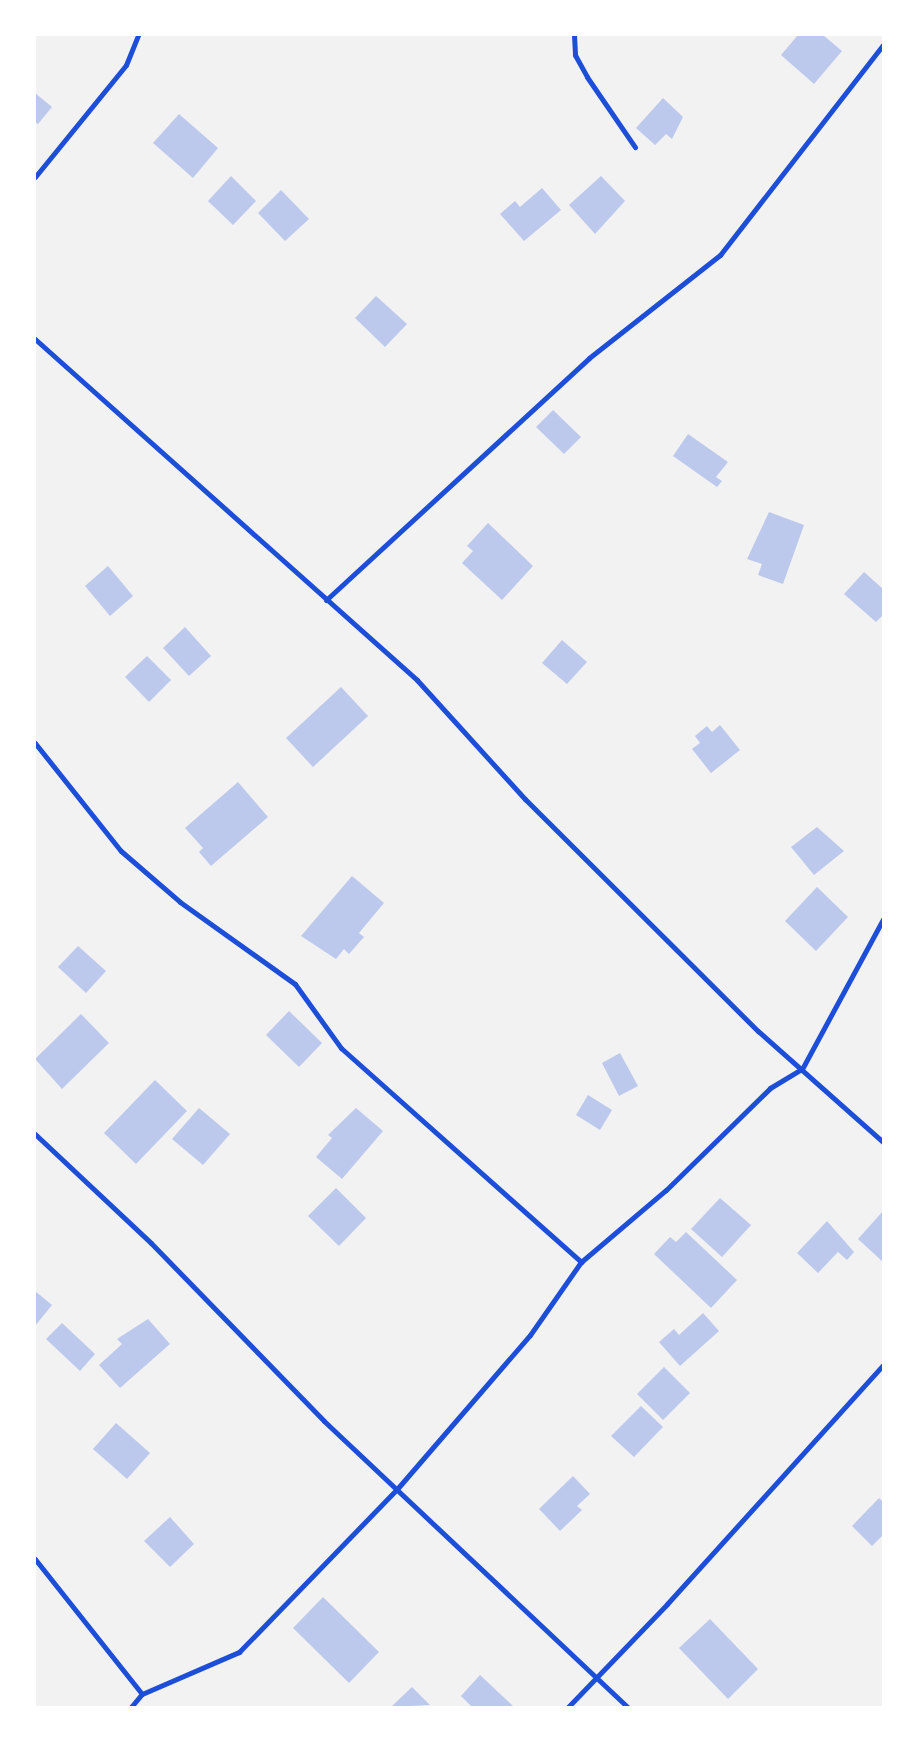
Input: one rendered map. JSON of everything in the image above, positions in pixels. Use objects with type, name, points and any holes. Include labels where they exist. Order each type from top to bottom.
[{"type":"street","points":[[35,177],[126,65],[138,35]]},
{"type":"street","points":[[574,35],[575,55],[586,77],[635,147]]},
{"type":"street","points":[[326,600],[589,358],[720,255],[883,45]]},
{"type":"street","points":[[35,339],[417,680],[524,799],[758,1031],[883,1142]]},
{"type":"street","points":[[35,743],[121,851],[180,902],[295,984],[341,1048],[581,1262]]},
{"type":"street","points":[[131,1707],[142,1694],[239,1652],[397,1489],[530,1335],[581,1262],[666,1190],[770,1088],[802,1069],[883,918]]},
{"type":"street","points":[[35,1134],[397,1489],[628,1707]]},
{"type":"street","points":[[568,1707],[597,1678],[883,1365]]},
{"type":"street","points":[[35,1559],[142,1694]]},
{"type":"building","points":[[798,35],[823,35],[842,51],[814,84],[781,55]]},
{"type":"building","points":[[35,93],[52,107],[38,124],[35,122]]},
{"type":"building","points":[[663,98],[683,117],[672,139],[666,134],[655,145],[636,128]]},
{"type":"building","points":[[179,114],[218,148],[193,178],[153,143]]},
{"type":"building","points":[[231,176],[256,201],[233,225],[208,201]]},
{"type":"building","points":[[601,176],[625,201],[595,234],[569,205]]},
{"type":"building","points":[[542,188],[561,210],[524,241],[500,214],[515,201],[520,207]]},
{"type":"building","points":[[281,190],[309,219],[285,241],[258,213]]},
{"type":"building","points":[[376,296],[407,324],[385,347],[355,318]]},
{"type":"building","points":[[553,410],[581,437],[564,454],[536,427]]},
{"type":"building","points":[[688,434],[728,462],[716,477],[722,481],[717,487],[673,456]]},
{"type":"building","points":[[769,512],[804,525],[783,584],[758,575],[762,564],[747,559]]},
{"type":"building","points":[[488,523],[533,566],[502,600],[462,563],[473,551],[467,546]]},
{"type":"building","points":[[108,566],[133,596],[110,616],[85,586]]},
{"type":"building","points":[[864,572],[883,589],[883,615],[876,622],[844,594]]},
{"type":"building","points":[[185,627],[211,656],[189,676],[163,648]]},
{"type":"building","points":[[562,640],[587,662],[567,684],[542,663]]},
{"type":"building","points":[[147,656],[171,680],[149,702],[125,677]]},
{"type":"building","points":[[341,687],[368,716],[313,767],[286,738]]},
{"type":"building","points":[[720,725],[740,750],[711,773],[692,749],[700,743],[695,736],[707,726],[712,732]]},
{"type":"building","points":[[238,782],[268,817],[211,866],[199,852],[203,848],[185,828]]},
{"type":"building","points":[[817,827],[844,851],[814,875],[791,847]]},
{"type":"building","points":[[352,876],[384,903],[359,933],[364,937],[349,954],[344,949],[336,959],[301,936]]},
{"type":"building","points":[[817,887],[848,917],[816,951],[785,921]]},
{"type":"building","points":[[78,946],[106,971],[86,993],[58,967]]},
{"type":"building","points":[[289,1011],[322,1043],[299,1067],[266,1035]]},
{"type":"building","points":[[81,1014],[109,1043],[62,1089],[35,1059]]},
{"type":"building","points":[[620,1053],[638,1086],[619,1096],[602,1063]]},
{"type":"building","points":[[155,1080],[187,1111],[136,1164],[104,1133]]},
{"type":"building","points":[[588,1095],[612,1110],[600,1130],[576,1115]]},
{"type":"building","points":[[199,1108],[230,1134],[203,1165],[172,1139]]},
{"type":"building","points":[[356,1108],[383,1131],[342,1179],[316,1157],[332,1138],[328,1135]]},
{"type":"building","points":[[336,1188],[366,1218],[339,1246],[308,1216]]},
{"type":"building","points":[[720,1198],[751,1225],[722,1257],[691,1229]]},
{"type":"building","points":[[883,1211],[883,1262],[858,1239]]},
{"type":"building","points":[[827,1221],[854,1252],[847,1260],[838,1252],[818,1273],[797,1253]]},
{"type":"building","points":[[686,1232],[737,1280],[711,1308],[654,1254],[670,1237],[676,1242]]},
{"type":"building","points":[[35,1291],[52,1305],[35,1326]]},
{"type":"building","points":[[703,1313],[719,1331],[680,1366],[659,1342],[674,1329],[679,1335]]},
{"type":"building","points":[[148,1319],[170,1344],[120,1388],[99,1365],[122,1344],[117,1339]]},
{"type":"building","points":[[62,1323],[95,1354],[80,1371],[46,1339]]},
{"type":"building","points":[[664,1367],[690,1393],[663,1420],[637,1394]]},
{"type":"building","points":[[641,1406],[663,1427],[634,1457],[611,1436]]},
{"type":"building","points":[[116,1423],[150,1453],[127,1479],[93,1449]]},
{"type":"building","points":[[573,1476],[590,1494],[577,1506],[582,1510],[560,1531],[539,1509]]},
{"type":"building","points":[[879,1498],[883,1502],[883,1535],[872,1546],[852,1526]]},
{"type":"building","points":[[170,1517],[194,1544],[170,1567],[144,1541]]},
{"type":"building","points":[[323,1597],[379,1652],[349,1683],[293,1628]]},
{"type":"building","points":[[710,1619],[758,1669],[728,1699],[679,1648]]},
{"type":"building","points":[[480,1675],[514,1707],[472,1707],[461,1696]]},
{"type":"building","points":[[412,1687],[430,1705],[391,1707]]}]
